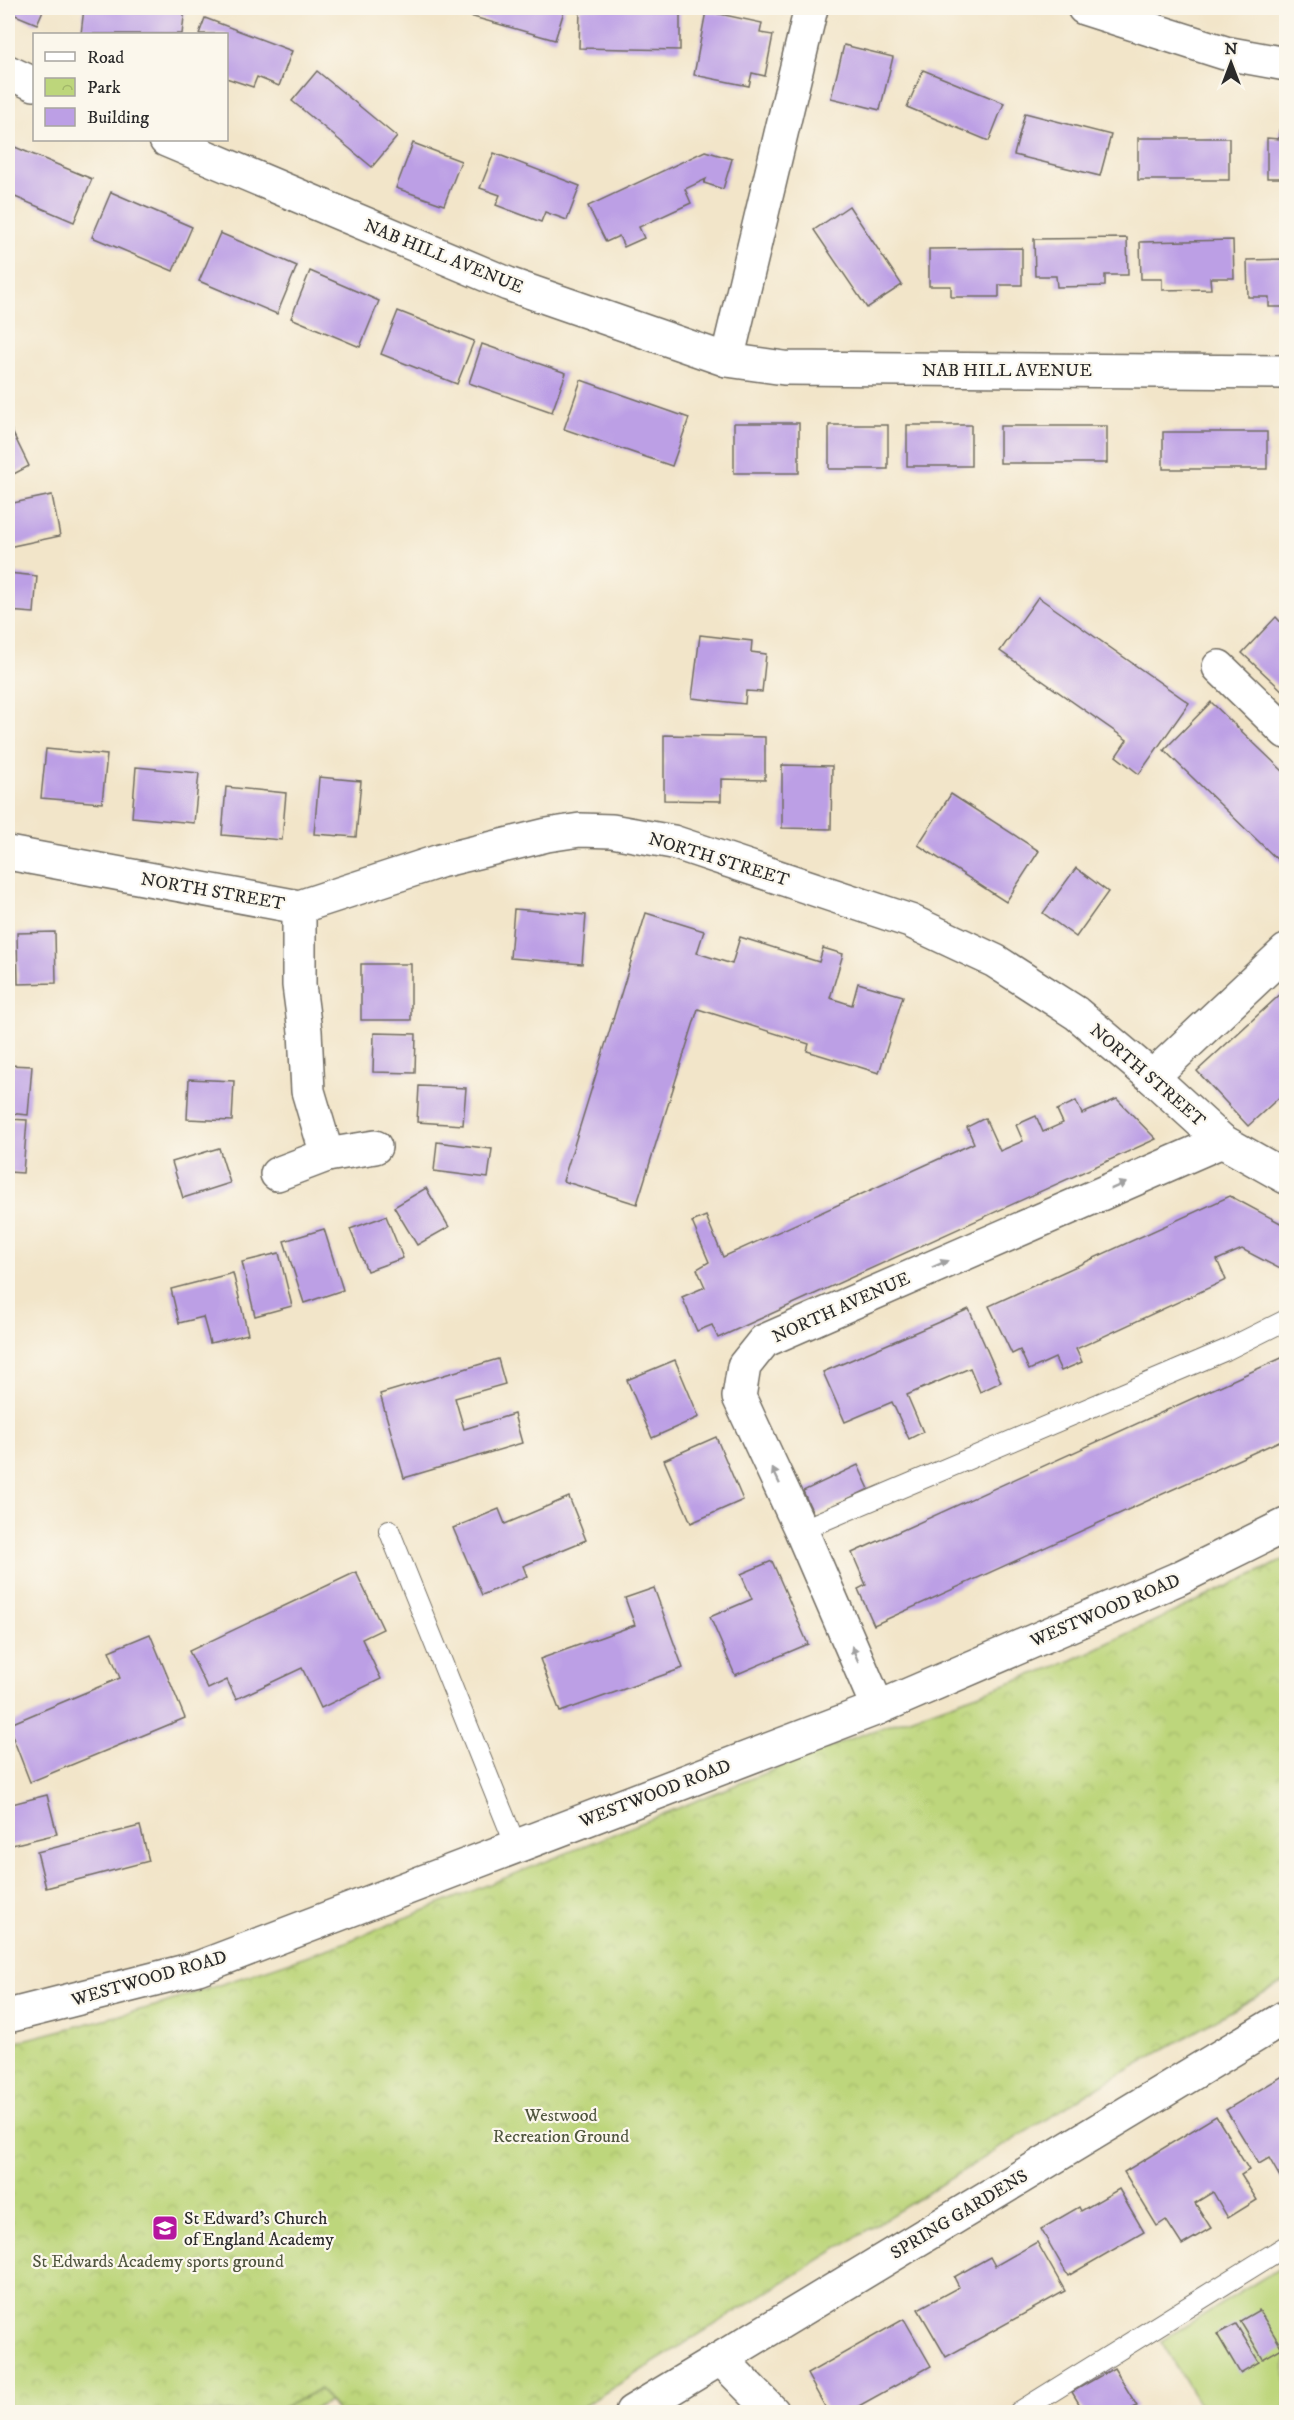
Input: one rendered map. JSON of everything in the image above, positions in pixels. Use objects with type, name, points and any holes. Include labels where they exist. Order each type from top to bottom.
[{"type":"street","points":[[727,360],[811,8]]},
{"type":"street","points":[[1084,8],[1225,53],[1287,64]]},
{"type":"street","points":[[8,72],[33,84]]},
{"type":"street","name":"NAB HILL AVENUE","points":[[168,141],[508,284],[727,360],[784,368],[1287,372]]},
{"type":"street","points":[[1219,667],[1287,732]]},
{"type":"street","name":"NORTH STREET","points":[[8,853],[299,907],[440,861],[547,835],[580,830],[612,831],[674,842],[910,921],[995,962],[1076,1013],[1152,1077],[1222,1141],[1287,1177]]},
{"type":"street","points":[[299,907],[299,986],[305,1031],[308,1091],[327,1155]]},
{"type":"street","points":[[1152,1077],[1287,951]]},
{"type":"street","name":"NORTH AVENUE","points":[[878,1708],[801,1530],[740,1397],[744,1366],[764,1341],[1222,1141]]},
{"type":"street","points":[[277,1174],[327,1155],[375,1147]]},
{"type":"street","name":"WESTWOOD ROAD","points":[[8,2016],[198,1968],[878,1708],[1177,1579],[1287,1525]]},
{"type":"street","name":"SPRING GARDENS","points":[[632,2412],[1287,2017]]},
{"type":"street","points":[[721,2359],[773,2412]]},
{"type":"lane","points":[[801,1530],[1226,1350],[1287,1320]]},
{"type":"lane","points":[[389,1530],[516,1846]]},
{"type":"lane","points":[[1019,2412],[1287,2246]]},
{"type":"green space","name":"Westwood Recreation Ground","points":[[1286,1559],[1286,1980],[1103,2084],[574,2412],[338,2412],[320,2389],[274,2412],[8,2412],[8,2044],[159,2005],[336,1946],[847,1740],[1068,1662]]},
{"type":"green space","points":[[1286,2264],[1286,2412],[1204,2412],[1161,2341]]},
{"type":"green space","points":[[320,2389],[330,2402],[304,2412],[274,2412]]},
{"type":"building","points":[[8,8],[44,8],[37,24],[8,12]]},
{"type":"building","points":[[84,8],[185,8],[182,33],[81,33]]},
{"type":"building","points":[[468,8],[565,8],[555,40],[466,15]]},
{"type":"building","points":[[580,8],[680,9],[680,50],[579,48]]},
{"type":"building","points":[[706,11],[762,23],[760,33],[773,35],[765,76],[752,73],[749,86],[694,75]]},
{"type":"building","points":[[205,18],[292,51],[279,86],[257,77],[253,87],[228,79],[228,33],[199,33]]},
{"type":"building","points":[[844,45],[893,57],[880,110],[831,98]]},
{"type":"building","points":[[923,70],[1004,103],[989,141],[907,107]]},
{"type":"building","points":[[317,71],[397,137],[372,167],[292,101]]},
{"type":"building","points":[[1025,113],[1111,135],[1100,176],[1014,155]]},
{"type":"building","points":[[1279,130],[1286,130],[1286,178],[1267,178],[1267,138],[1279,139]]},
{"type":"building","points":[[1138,138],[1229,138],[1229,180],[1138,180]]},
{"type":"building","points":[[413,143],[461,161],[444,205],[396,188]]},
{"type":"building","points":[[10,145],[92,179],[74,222],[8,194]]},
{"type":"building","points":[[705,151],[732,159],[723,189],[704,183],[706,179],[685,189],[691,203],[639,227],[644,238],[624,247],[619,236],[606,242],[588,206]]},
{"type":"building","points":[[494,153],[580,186],[567,220],[545,212],[541,222],[496,205],[500,195],[480,188]]},
{"type":"building","points":[[111,192],[192,227],[173,271],[92,237]]},
{"type":"building","points":[[849,206],[902,285],[867,308],[814,230]]},
{"type":"building","points":[[220,233],[297,266],[277,314],[199,281]]},
{"type":"building","points":[[1127,238],[1128,275],[1105,275],[1105,286],[1057,287],[1056,276],[1035,276],[1034,239]]},
{"type":"building","points":[[1233,240],[1234,278],[1210,278],[1211,289],[1162,290],[1162,279],[1141,279],[1140,242]]},
{"type":"building","points":[[1022,248],[1022,285],[999,285],[999,297],[951,297],[951,286],[929,286],[929,249]]},
{"type":"building","points":[[1286,259],[1286,307],[1269,307],[1269,297],[1248,297],[1247,260]]},
{"type":"building","points":[[310,271],[379,301],[360,347],[291,318]]},
{"type":"building","points":[[398,311],[474,341],[457,384],[381,354]]},
{"type":"building","points":[[482,344],[566,373],[552,412],[469,383]]},
{"type":"building","points":[[581,380],[689,418],[672,466],[564,429]]},
{"type":"building","points":[[8,423],[29,466],[8,477]]},
{"type":"building","points":[[734,423],[799,423],[799,473],[734,473]]},
{"type":"building","points":[[829,425],[888,425],[888,469],[829,469]]},
{"type":"building","points":[[907,425],[971,425],[971,466],[907,466]]},
{"type":"building","points":[[1000,426],[1107,426],[1107,463],[1000,463]]},
{"type":"building","points":[[1163,432],[1267,432],[1267,469],[1163,469]]},
{"type":"building","points":[[52,495],[60,536],[8,547],[8,504]]},
{"type":"building","points":[[8,573],[37,576],[34,613],[8,611]]},
{"type":"building","points":[[1038,597],[1189,703],[1139,774],[1116,756],[1127,740],[1000,651]]},
{"type":"building","points":[[1276,617],[1286,628],[1286,694],[1242,653]]},
{"type":"building","points":[[700,635],[752,641],[751,652],[766,654],[762,692],[746,691],[745,704],[692,698]]},
{"type":"building","points":[[1211,702],[1286,774],[1286,868],[1164,750]]},
{"type":"building","points":[[664,735],[765,737],[765,780],[721,779],[721,801],[664,800]]},
{"type":"building","points":[[46,749],[107,755],[102,803],[41,798]]},
{"type":"building","points":[[782,765],[832,766],[831,829],[782,828]]},
{"type":"building","points":[[136,767],[199,773],[194,823],[132,817]]},
{"type":"building","points":[[319,777],[361,781],[356,837],[314,834]]},
{"type":"building","points":[[226,787],[286,793],[282,840],[222,835]]},
{"type":"building","points":[[951,794],[1039,851],[1006,902],[918,845]]},
{"type":"building","points":[[1076,868],[1108,892],[1076,937],[1043,913]]},
{"type":"building","points":[[514,909],[586,915],[582,964],[510,958]]},
{"type":"building","points":[[646,913],[704,931],[697,953],[732,964],[740,937],[819,962],[823,948],[843,954],[830,998],[852,1005],[858,983],[903,996],[879,1073],[807,1051],[809,1044],[698,1009],[637,1204],[563,1181]]},
{"type":"building","points":[[55,932],[56,983],[18,984],[17,933]]},
{"type":"building","points":[[361,964],[411,964],[411,1020],[361,1020]]},
{"type":"building","points":[[1286,989],[1286,1091],[1248,1126],[1197,1071]]},
{"type":"building","points":[[374,1033],[416,1034],[415,1073],[373,1072]]},
{"type":"building","points":[[8,1065],[32,1066],[28,1115],[8,1113]]},
{"type":"building","points":[[189,1079],[234,1081],[232,1121],[187,1119]]},
{"type":"building","points":[[419,1086],[466,1088],[463,1125],[417,1122]]},
{"type":"building","points":[[1117,1099],[1156,1139],[718,1338],[712,1325],[697,1331],[682,1297],[705,1287],[697,1269],[709,1262],[692,1222],[706,1216],[723,1257],[974,1143],[967,1127],[985,1118],[1000,1151],[1023,1141],[1016,1125],[1036,1116],[1043,1132],[1063,1123],[1057,1110],[1076,1101],[1082,1114]]},
{"type":"building","points":[[8,1119],[27,1120],[23,1173],[8,1172]]},
{"type":"building","points":[[437,1142],[492,1149],[488,1178],[434,1171]]},
{"type":"building","points":[[219,1148],[230,1183],[183,1198],[172,1162]]},
{"type":"building","points":[[426,1188],[449,1227],[417,1245],[394,1207]]},
{"type":"building","points":[[1230,1196],[1286,1226],[1286,1272],[1242,1249],[1217,1260],[1226,1280],[1076,1349],[1082,1362],[1061,1371],[1055,1358],[1029,1370],[1020,1350],[1012,1354],[989,1306]]},
{"type":"building","points":[[386,1216],[403,1258],[367,1271],[350,1229]]},
{"type":"building","points":[[324,1229],[343,1290],[304,1303],[284,1241]]},
{"type":"building","points":[[279,1253],[292,1306],[255,1316],[242,1262]]},
{"type":"building","points":[[233,1273],[248,1334],[210,1343],[203,1317],[179,1323],[171,1289]]},
{"type":"building","points":[[969,1309],[1001,1382],[980,1392],[970,1368],[907,1395],[923,1432],[909,1439],[892,1402],[845,1422],[823,1372]]},
{"type":"building","points":[[1286,1356],[1286,1438],[874,1625],[858,1589],[866,1585],[852,1553]]},
{"type":"building","points":[[498,1359],[505,1384],[455,1398],[464,1429],[514,1414],[522,1443],[404,1478],[380,1394]]},
{"type":"building","points":[[675,1360],[699,1417],[652,1438],[627,1380]]},
{"type":"building","points":[[716,1437],[743,1500],[691,1523],[664,1460]]},
{"type":"building","points":[[858,1465],[869,1489],[814,1515],[803,1491]]},
{"type":"building","points":[[569,1497],[586,1540],[523,1566],[527,1576],[482,1595],[453,1528],[499,1509],[505,1524]]},
{"type":"building","points":[[772,1561],[808,1644],[735,1675],[710,1617],[752,1599],[741,1574]]},
{"type":"building","points":[[356,1572],[383,1629],[362,1639],[381,1679],[321,1708],[302,1668],[236,1699],[227,1680],[208,1689],[189,1651]]},
{"type":"building","points":[[654,1588],[683,1668],[560,1712],[540,1659],[635,1625],[625,1598]]},
{"type":"building","points":[[150,1634],[185,1718],[30,1782],[8,1725],[120,1678],[109,1651]]},
{"type":"building","points":[[47,1795],[57,1834],[8,1846],[8,1805]]},
{"type":"building","points":[[140,1826],[149,1861],[46,1888],[37,1852]]},
{"type":"building","points":[[1286,2074],[1286,2182],[1284,2184],[1269,2158],[1259,2164],[1226,2110]]},
{"type":"building","points":[[1216,2116],[1249,2170],[1241,2175],[1257,2200],[1228,2218],[1213,2192],[1195,2203],[1211,2228],[1182,2245],[1166,2220],[1157,2226],[1124,2172]]},
{"type":"building","points":[[1119,2189],[1144,2232],[1068,2276],[1041,2229],[1079,2207],[1081,2211]]},
{"type":"building","points":[[1037,2242],[1065,2291],[946,2357],[918,2309],[959,2287],[954,2277],[990,2257],[995,2266]]},
{"type":"building","points":[[1259,2310],[1282,2348],[1263,2359],[1240,2321]]},
{"type":"building","points":[[904,2319],[931,2366],[848,2412],[828,2412],[807,2374]]},
{"type":"building","points":[[1236,2324],[1259,2362],[1240,2373],[1217,2334]]},
{"type":"building","points":[[1114,2368],[1137,2406],[1126,2412],[1084,2412],[1072,2392]]},
{"type":"place","name":"St Edward's Church of England Academy","points":[[165,2228]]},
{"type":"park label","name":"St Edwards Academy sports ground","points":[[158,2261]]}]
